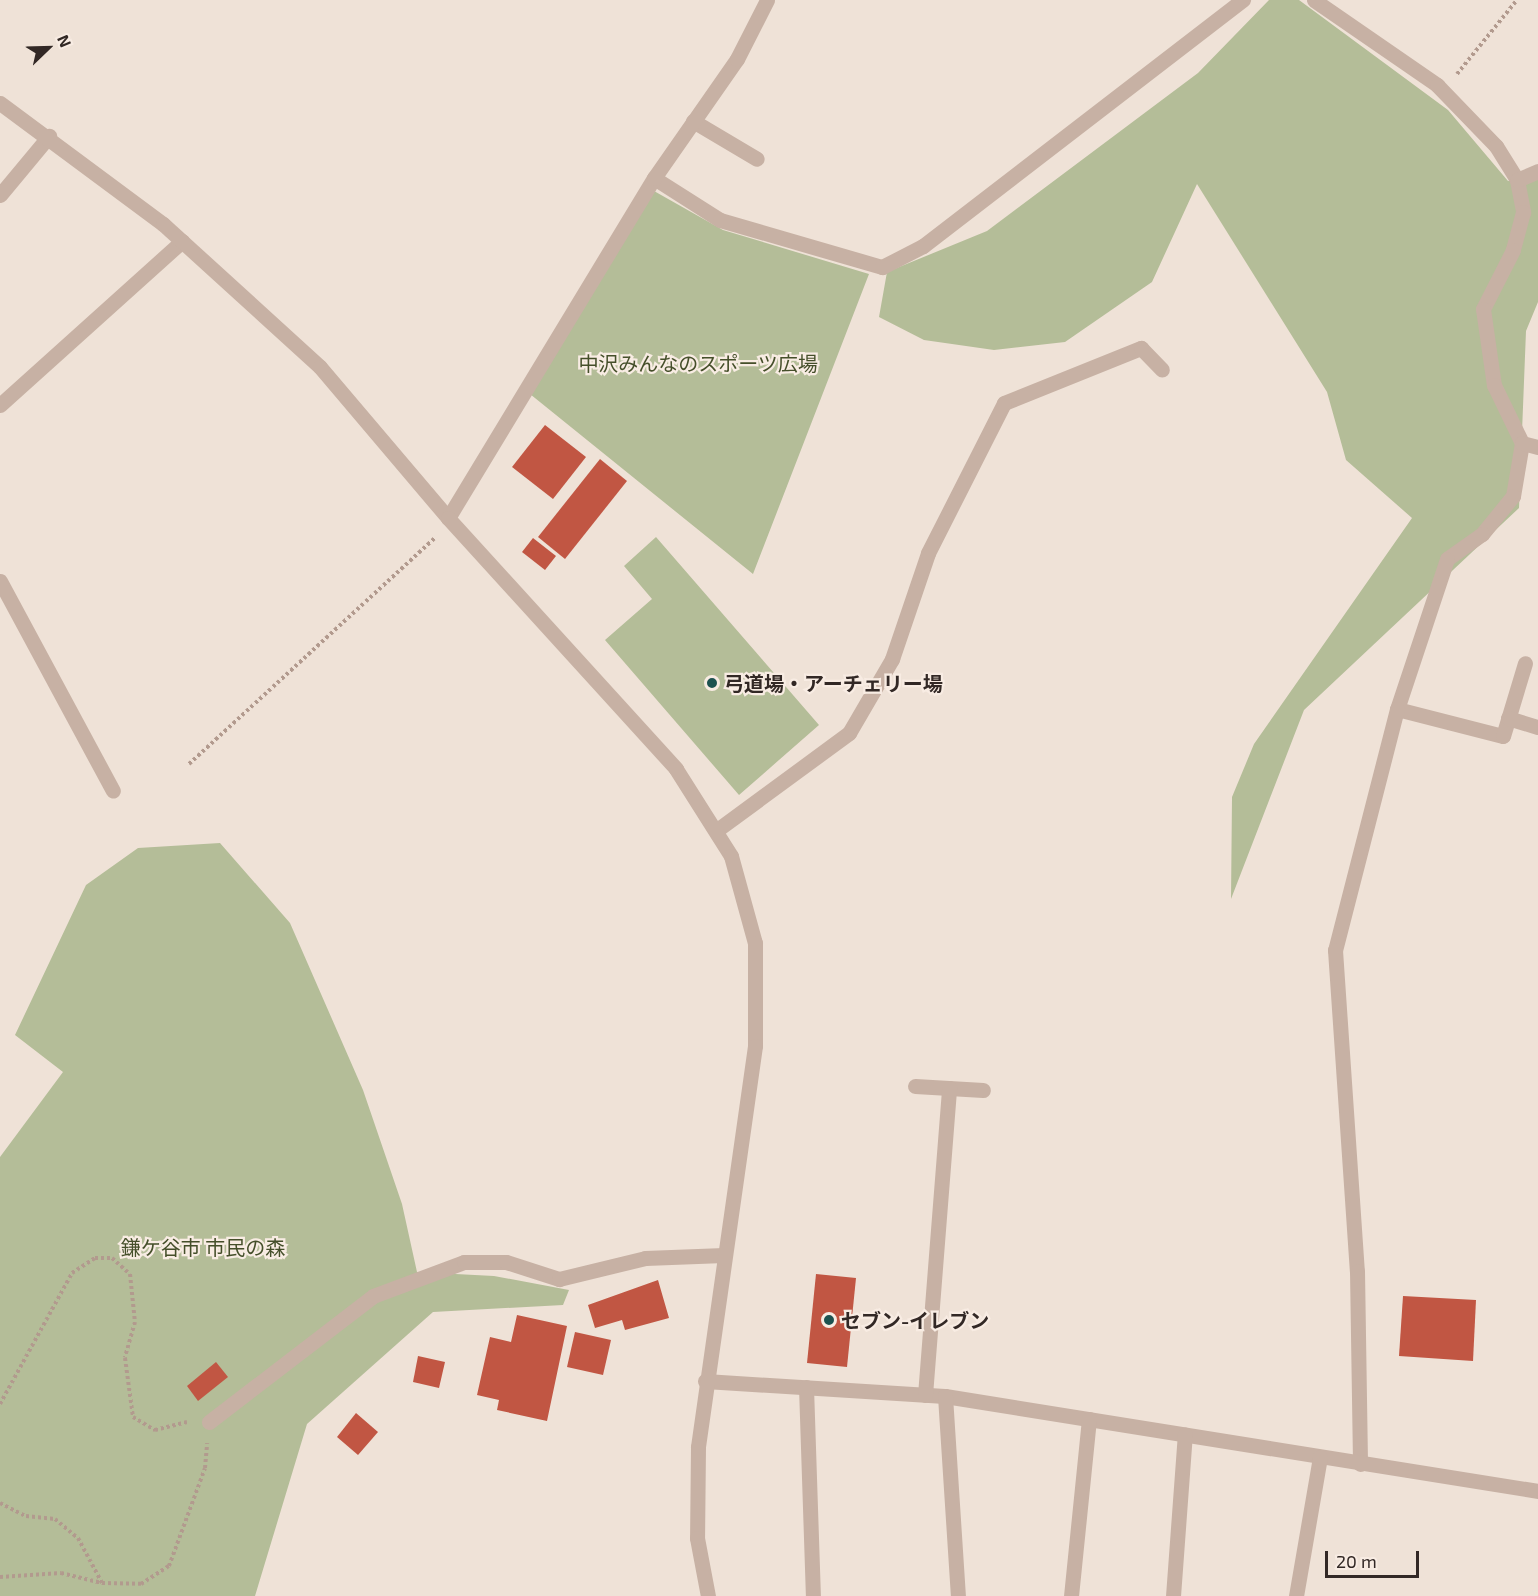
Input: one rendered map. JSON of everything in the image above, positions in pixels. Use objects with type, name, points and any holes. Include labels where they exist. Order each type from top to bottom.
[{"type":"street","points":[[447,518],[654,178],[737,59],[768,0]]},
{"type":"street","points":[[654,178],[720,220],[882,267],[923,246],[1243,0]]},
{"type":"street","points":[[1314,0],[1443,92],[1496,146],[1517,180],[1523,212],[1513,250],[1483,309],[1494,385],[1522,443],[1512,496],[1482,534],[1447,559],[1397,709],[1335,950],[1358,1271],[1360,1464]]},
{"type":"street","points":[[0,103],[49,136],[182,241],[320,367],[447,518],[676,769],[717,830],[731,856],[755,943],[755,1046],[705,1381],[697,1538],[708,1596]]},
{"type":"street","points":[[693,121],[757,159]]},
{"type":"street","points":[[0,195],[49,136]]},
{"type":"street","points":[[1517,180],[1538,171]]},
{"type":"street","points":[[0,405],[182,241]]},
{"type":"street","points":[[717,830],[849,733],[892,659],[928,553],[1004,403],[1141,348],[1162,370]]},
{"type":"street","points":[[1522,443],[1538,447]]},
{"type":"street","points":[[0,581],[113,792]]},
{"type":"street","points":[[1397,709],[1503,735],[1525,663]]},
{"type":"street","points":[[1508,718],[1538,727]]},
{"type":"street","points":[[915,1086],[983,1090]]},
{"type":"street","points":[[925,1395],[949,1088]]},
{"type":"street","points":[[209,1422],[374,1296],[455,1265],[506,1262],[558,1279],[645,1258],[724,1255]]},
{"type":"street","points":[[705,1381],[945,1396],[1538,1491]]},
{"type":"street","points":[[806,1387],[813,1596]]},
{"type":"street","points":[[945,1396],[958,1596]]},
{"type":"street","points":[[1071,1596],[1089,1419]]},
{"type":"street","points":[[1173,1596],[1185,1434]]},
{"type":"street","points":[[1296,1596],[1320,1457]]},
{"type":"path","points":[[1443,92],[1517,0]]},
{"type":"path","points":[[189,764],[433,542],[447,518]]},
{"type":"path","points":[[0,1404],[72,1273],[95,1258],[112,1258],[130,1274],[135,1322],[125,1358],[133,1417],[155,1430],[209,1422],[205,1468],[169,1566],[141,1584],[102,1583],[61,1573],[0,1577]]},
{"type":"path","points":[[0,1503],[26,1516],[55,1519],[78,1538],[102,1583]]},
{"type":"green space","points":[[1269,0],[1299,0],[1448,110],[1508,181],[1538,173],[1538,302],[1526,331],[1519,508],[1304,710],[1231,899],[1232,797],[1254,744],[1412,518],[1346,460],[1327,392],[1197,184],[1152,282],[1065,342],[994,350],[924,340],[879,317],[887,272],[987,231],[1198,73]]},
{"type":"green space","name":"中沢みんなのスポーツ広場","points":[[654,191],[723,230],[869,274],[753,574],[530,394]]},
{"type":"green space","name":"弓道場・アーチェリー場","points":[[656,537],[819,725],[739,795],[605,640],[652,599],[624,566]]},
{"type":"green space","name":"鎌ケ谷市 市民の森","points":[[220,843],[290,923],[363,1090],[402,1204],[417,1272],[494,1276],[569,1290],[563,1305],[433,1312],[307,1424],[255,1596],[0,1596],[0,1157],[63,1072],[15,1035],[86,885],[138,848]]},
{"type":"building","points":[[545,425],[586,457],[553,499],[512,467]]},
{"type":"building","points":[[600,459],[627,481],[565,559],[538,537]]},
{"type":"building","points":[[533,538],[556,556],[545,570],[522,552]]},
{"type":"building","points":[[816,1274],[856,1278],[847,1367],[807,1363]]},
{"type":"building","points":[[658,1280],[669,1318],[625,1330],[622,1320],[595,1328],[588,1305]]},
{"type":"building","points":[[1403,1296],[1476,1300],[1473,1361],[1399,1356]]},
{"type":"building","points":[[517,1315],[567,1326],[547,1421],[497,1410],[499,1400],[477,1395],[490,1337],[511,1342]]},
{"type":"building","points":[[575,1332],[611,1340],[603,1375],[567,1367]]},
{"type":"building","points":[[418,1356],[445,1362],[439,1388],[413,1382]]},
{"type":"building","points":[[216,1362],[228,1377],[198,1401],[187,1386]]},
{"type":"building","points":[[356,1413],[378,1432],[358,1455],[337,1437]]},
{"type":"place","name":"弓道場・アーチェリー場","points":[[712,683]]},
{"type":"place","name":"セブン-イレブン","points":[[829,1320]]}]
